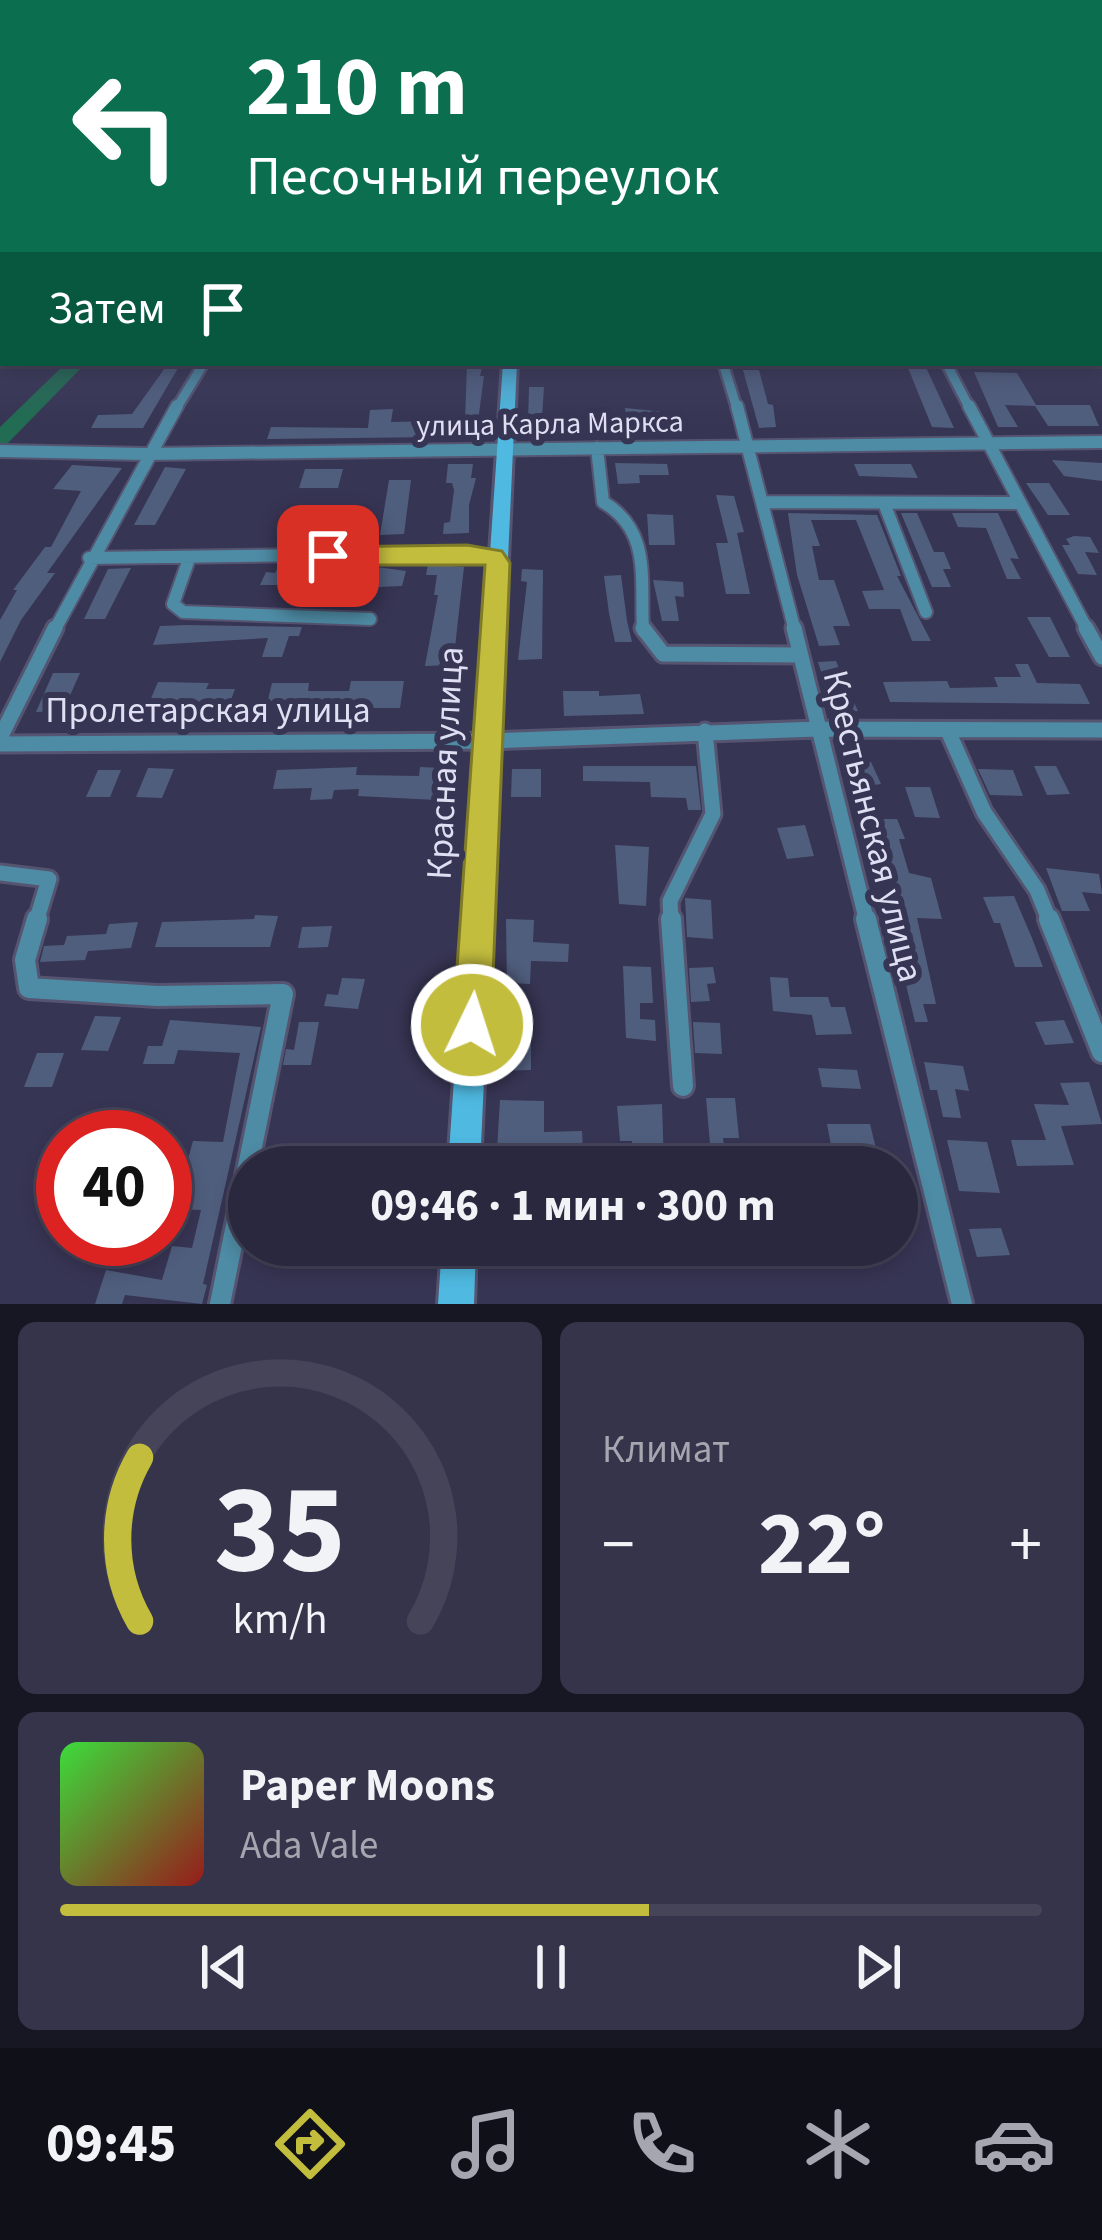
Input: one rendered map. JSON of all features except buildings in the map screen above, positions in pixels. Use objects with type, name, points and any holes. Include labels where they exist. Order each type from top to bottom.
[{"type":"street","points":[[0,741],[89,558],[146,454],[202,366]]},
{"type":"street","name":"Красная улица","points":[[465,1146],[511,366]]},
{"type":"street","name":"Крестьянская улица","points":[[724,366],[748,442],[962,1304]]},
{"type":"street","points":[[948,366],[1102,657]]},
{"type":"street","name":"улица Карла Маркса","points":[[0,451],[146,454],[503,451],[748,442],[1102,442]]},
{"type":"street","points":[[597,448],[603,502],[625,515],[638,536],[643,633],[650,644],[663,654],[800,656]]},
{"type":"street","points":[[763,502],[1018,502]]},
{"type":"street","points":[[884,503],[926,612]]},
{"type":"street","points":[[89,558],[467,553],[493,557],[497,563]]},
{"type":"street","points":[[189,559],[173,604],[184,613],[370,620]]},
{"type":"street","name":"Пролетарская улица","points":[[0,741],[489,741],[705,731],[1102,730]]},
{"type":"street","points":[[683,1087],[670,901],[713,814],[705,731]]},
{"type":"street","points":[[948,731],[984,812],[1037,890],[1102,1052]]},
{"type":"street","points":[[0,872],[49,879],[25,960],[29,988],[157,996],[283,994],[220,1304]]},
{"type":"street","points":[[456,1304],[458,1266]]},
{"type":"waterway","points":[[0,439],[74,366]]},
{"type":"route","points":[[328,556],[467,553],[493,557],[497,563],[472,1025]]}]
